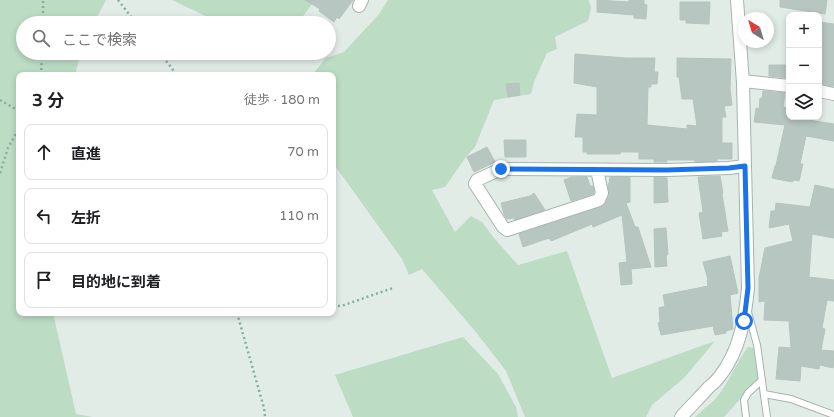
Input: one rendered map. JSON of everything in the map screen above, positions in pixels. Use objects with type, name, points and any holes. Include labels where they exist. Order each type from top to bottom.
[{"type":"street","points":[[681,417],[720,376],[733,354],[744,321],[748,288],[743,81],[737,0]]},
{"type":"street","points":[[743,81],[786,86]]},
{"type":"street","points":[[822,92],[834,94]]},
{"type":"street","points":[[597,170],[602,193],[599,200],[507,230],[502,227],[475,184],[477,180],[501,169],[667,170],[745,166]]},
{"type":"lane","points":[[746,306],[757,345],[767,417]]},
{"type":"lane","points":[[746,417],[744,400],[748,393],[762,380]]},
{"type":"lane","points":[[764,394],[791,399],[834,415]]},
{"type":"path","points":[[43,0],[43,16]]},
{"type":"path","points":[[118,0],[131,16]]},
{"type":"path","points":[[41,72],[42,60]]},
{"type":"path","points":[[165,60],[175,72]]},
{"type":"path","points":[[0,100],[16,109]]},
{"type":"path","points":[[0,173],[8,148],[16,133]]},
{"type":"path","points":[[336,306],[393,288]]},
{"type":"path","points":[[238,316],[264,408],[265,417]]},
{"type":"green space","points":[[0,0],[106,0],[98,16],[16,16],[16,60],[79,60],[76,72],[16,72],[16,316],[54,316],[76,414],[93,417],[0,417]]},
{"type":"green space","points":[[172,0],[315,0],[303,16],[205,16]]},
{"type":"green space","points":[[388,0],[589,0],[591,8],[588,21],[555,37],[557,49],[547,53],[534,82],[531,94],[494,100],[475,147],[445,187],[432,190],[455,232],[471,216],[482,222],[518,265],[567,251],[612,378],[715,341],[685,377],[652,405],[646,417],[525,417],[506,371],[475,331],[422,269],[409,275],[402,259],[336,167],[336,72],[314,72],[324,60],[336,60],[336,55],[344,52],[379,14]]},
{"type":"green space","points":[[463,337],[498,374],[516,407],[518,417],[353,417],[335,375]]},
{"type":"green space","points":[[748,347],[754,348],[758,379],[724,417],[695,417],[718,396]]},
{"type":"building","points":[[305,0],[353,0],[339,19],[337,17],[336,19],[336,16],[326,16],[319,11],[320,9]]},
{"type":"building","points":[[597,0],[629,2],[629,0],[644,0],[644,4],[647,5],[646,19],[634,18],[634,15],[597,12]]},
{"type":"building","points":[[780,0],[827,0],[825,14],[822,14],[822,12],[780,7]]},
{"type":"building","points":[[680,2],[710,2],[709,24],[686,23],[686,20],[680,20]]},
{"type":"building","points":[[822,22],[834,24],[834,86],[822,84]]},
{"type":"building","points":[[575,54],[626,58],[655,58],[654,72],[658,72],[657,84],[651,84],[651,87],[648,87],[647,125],[687,129],[687,125],[697,126],[693,99],[682,99],[679,77],[677,77],[677,58],[731,59],[730,89],[732,105],[724,106],[726,117],[722,117],[722,143],[732,143],[732,159],[717,159],[717,161],[695,162],[695,160],[666,160],[667,162],[654,162],[654,159],[639,159],[639,152],[621,152],[620,154],[587,154],[587,152],[583,152],[583,137],[575,137],[577,114],[597,115],[597,87],[574,83]]},
{"type":"building","points":[[769,65],[786,65],[786,78],[769,76]]},
{"type":"building","points":[[519,83],[520,95],[508,97],[506,84]]},
{"type":"building","points":[[763,91],[785,93],[783,107],[786,108],[786,120],[808,120],[834,124],[834,141],[806,136],[800,164],[803,164],[799,181],[794,180],[792,182],[772,178],[785,125],[754,122],[756,108],[759,109],[760,98],[762,99]]},
{"type":"building","points":[[504,140],[526,140],[526,157],[505,157]]},
{"type":"building","points":[[487,147],[495,162],[474,172],[467,157]]},
{"type":"building","points":[[720,176],[728,231],[721,232],[722,236],[703,239],[699,213],[703,212],[698,177]]},
{"type":"building","points":[[572,177],[587,177],[590,186],[593,186],[593,194],[571,201],[564,180]]},
{"type":"building","points":[[610,177],[630,177],[630,202],[626,203],[635,227],[638,227],[651,267],[631,269],[632,284],[621,285],[619,263],[627,262],[622,215],[593,227],[592,224],[551,241],[549,238],[523,247],[519,234],[604,206],[609,196],[608,184]]},
{"type":"building","points":[[654,177],[667,178],[668,202],[654,203]]},
{"type":"building","points":[[815,185],[834,189],[834,238],[812,234],[809,277],[834,280],[834,301],[827,300],[822,328],[825,329],[821,350],[834,351],[833,368],[820,365],[819,369],[801,366],[800,381],[776,379],[779,347],[791,348],[789,321],[764,320],[765,301],[759,302],[759,278],[765,248],[793,241],[789,224],[769,228],[771,211],[775,211],[776,203],[810,207]]},
{"type":"building","points":[[534,193],[545,210],[515,220],[514,218],[507,219],[501,203],[530,196]]},
{"type":"building","points":[[666,228],[668,254],[666,256],[667,266],[655,267],[654,229]]},
{"type":"building","points":[[730,256],[738,293],[730,295],[733,329],[726,331],[726,333],[715,335],[713,326],[661,335],[658,323],[660,322],[659,308],[665,306],[663,295],[708,286],[708,280],[703,262]]},
{"type":"route","points":[[501,169],[667,170],[745,166],[748,288],[744,321]]}]
